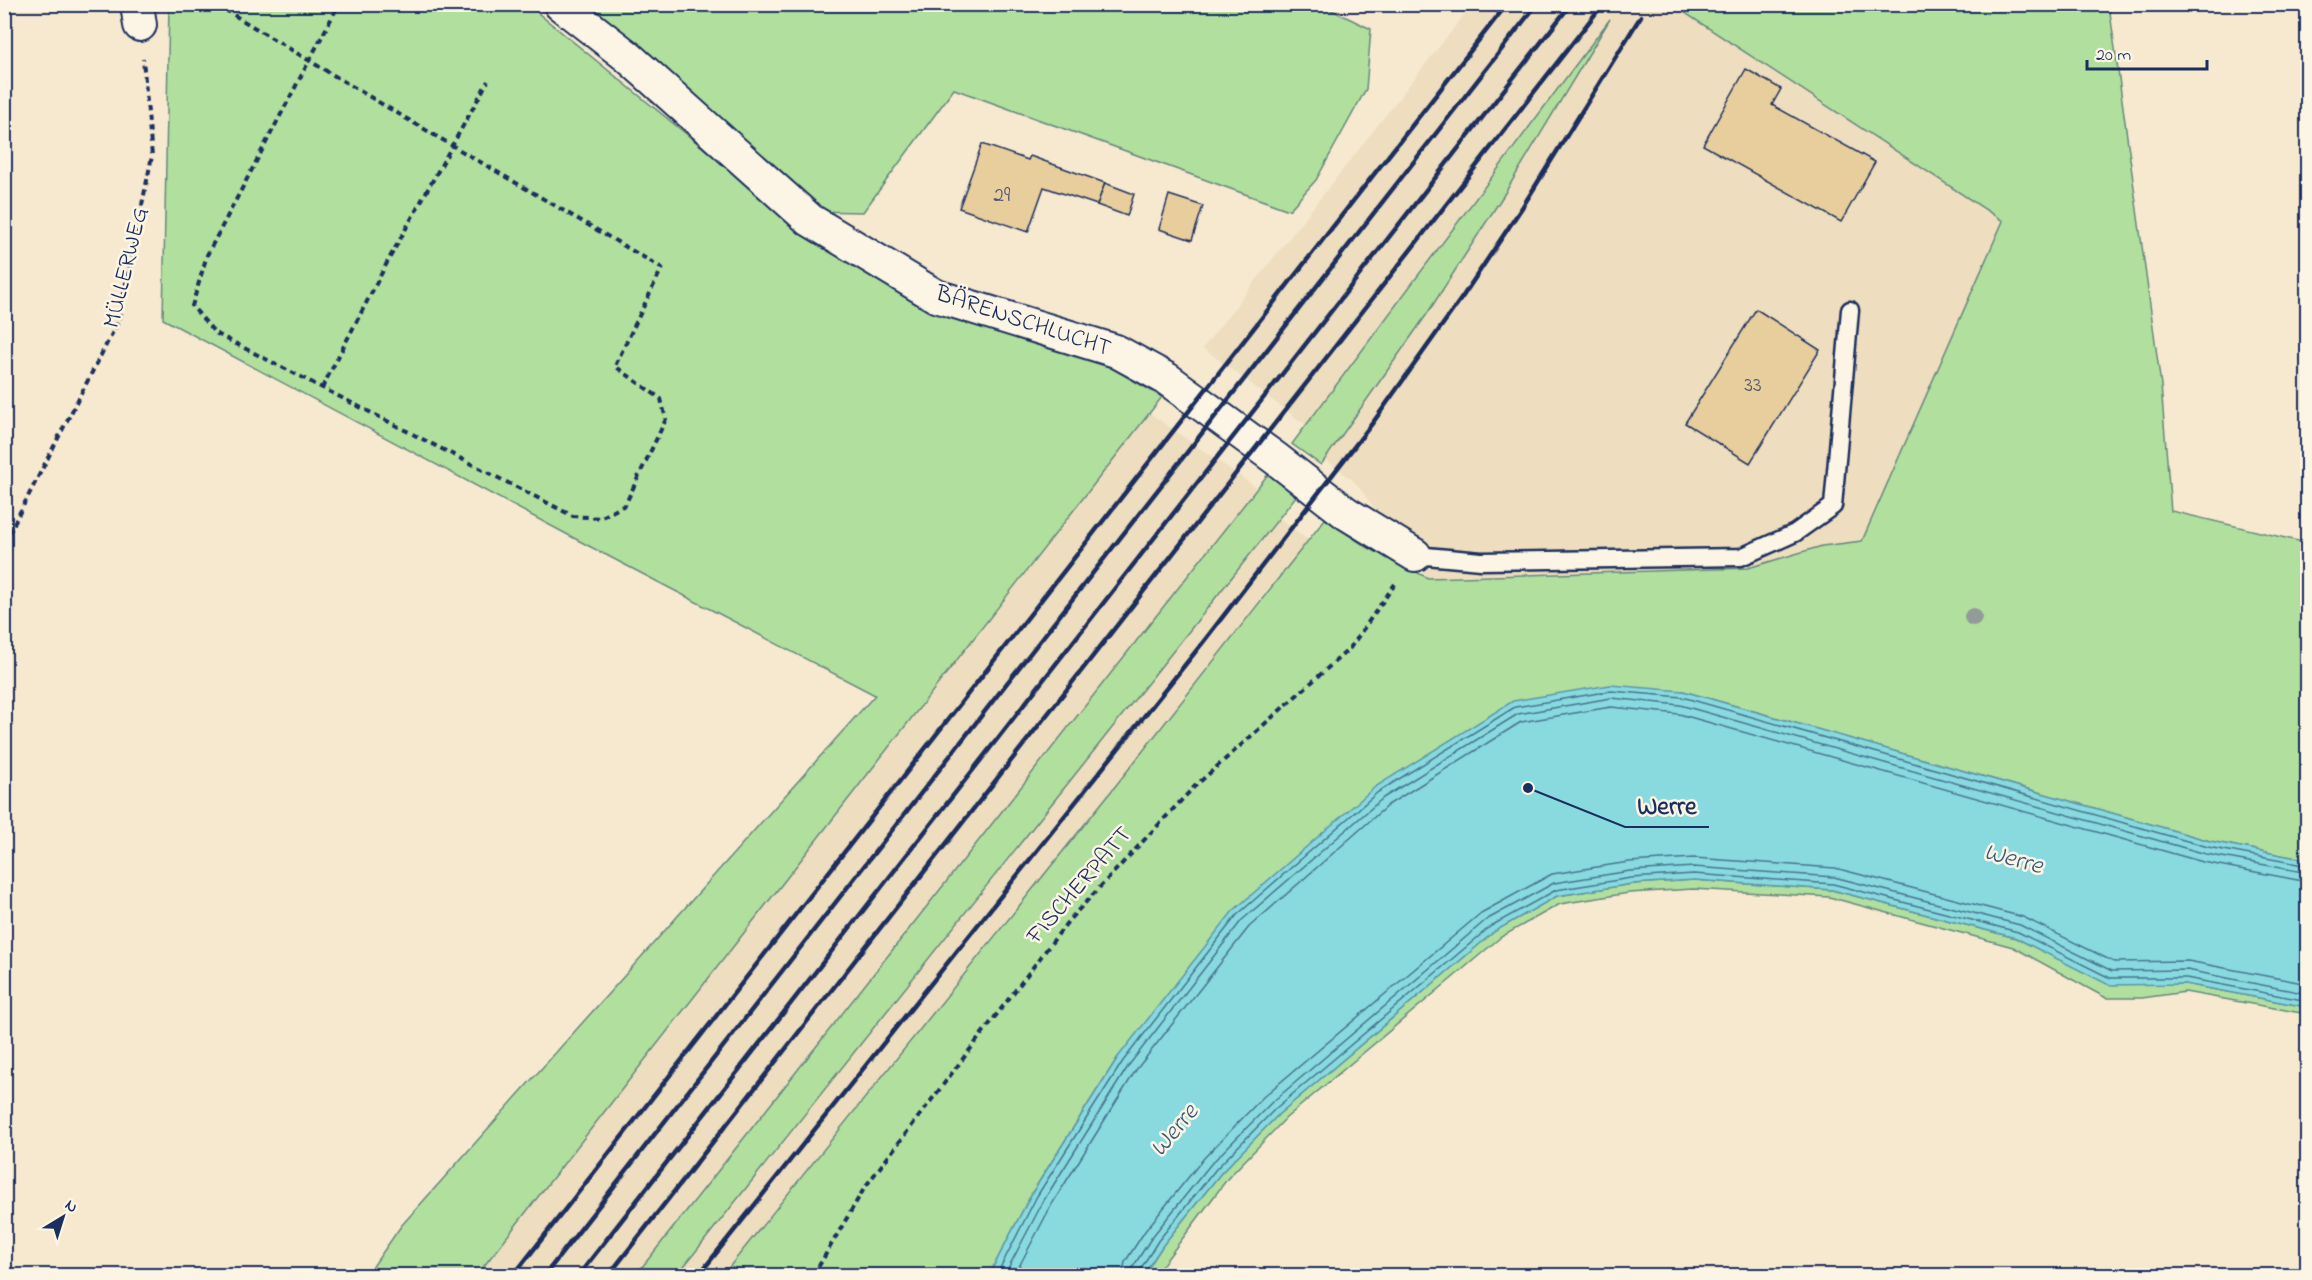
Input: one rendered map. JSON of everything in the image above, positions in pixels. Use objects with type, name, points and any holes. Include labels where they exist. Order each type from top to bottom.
[{"type":"street","name":"BÄRENSCHLUCHT","points":[[560,4],[627,56],[810,220],[936,296],[1116,351],[1167,379],[1346,513],[1415,555]]},
{"type":"lane","points":[[1415,555],[1481,561],[1741,557],[1796,533],[1833,506],[1850,310]]},
{"type":"path","points":[[216,4],[308,61],[662,268],[615,366],[662,399],[666,419],[625,504],[600,518],[573,516],[215,333],[192,306],[207,255],[308,61],[339,4]]},
{"type":"path","name":"MÜLLERWEG","points":[[4,543],[118,322],[152,156],[139,15]]},
{"type":"path","points":[[322,388],[389,259],[488,81]]},
{"type":"path","name":"FISCHERPATT","points":[[813,1275],[865,1186],[1069,921],[1194,787],[1350,648],[1415,555]]},
{"type":"shaded area","points":[[1472,5],[1677,5],[1676,8],[2003,221],[1862,541],[1822,546],[1748,568],[1428,578],[1354,481],[1325,459],[1427,314],[1503,196],[1605,27],[1307,426],[1203,348]]},
{"type":"shaded area","points":[[1149,413],[1257,488],[635,1275],[477,1276]]},
{"type":"shaded area","points":[[1279,518],[1308,540],[1117,784],[722,1275],[677,1276]]},
{"type":"green space","points":[[1319,4],[1371,29],[1366,89],[1316,180],[1289,210],[954,89],[863,212],[808,211],[577,5]]},
{"type":"green space","points":[[169,5],[528,5],[793,221],[1101,362],[1162,397],[477,1275],[367,1275],[401,1226],[875,695],[587,545],[163,319]]},
{"type":"green space","points":[[1677,5],[2109,5],[2161,385],[2171,511],[2307,543],[2307,860],[2210,841],[1683,691],[1118,1057],[1032,1193],[989,1275],[722,1276],[1117,784],[1325,519],[1365,546],[1428,578],[1748,568],[1822,546],[1862,541],[2003,221],[1676,7]]},
{"type":"green space","points":[[1610,19],[1503,196],[1427,314],[1321,465],[1292,444]]},
{"type":"green space","points":[[1269,473],[1297,495],[1279,518],[677,1275],[635,1276]]},
{"type":"green space","points":[[1694,880],[1832,890],[2016,938],[2109,984],[2185,984],[2307,1007],[2307,1014],[2185,992],[2142,998],[2106,998],[2013,947],[1829,897],[1693,889],[1629,893],[1560,904],[1501,937],[1286,1118],[1228,1178],[1155,1275],[1143,1276],[1163,1245],[1221,1173],[1279,1114],[1495,931],[1557,896],[1632,884]]},
{"type":"water","points":[[1610,685],[1683,691],[2210,841],[2307,860],[2307,1007],[2185,984],[2109,985],[2016,938],[1832,890],[1694,880],[1632,884],[1557,896],[1495,931],[1279,1114],[1221,1173],[1163,1245],[1143,1275],[989,1275],[1032,1193],[1118,1057],[1233,911],[1375,787],[1513,701]]},
{"type":"building","points":[[1746,69],[1781,89],[1772,105],[1875,162],[1841,222],[1703,145]]},
{"type":"building","points":[[982,144],[1028,160],[1030,156],[1105,183],[1097,205],[1044,187],[1028,232],[959,208]]},
{"type":"building","points":[[1105,183],[1134,194],[1127,216],[1097,205]]},
{"type":"building","points":[[1169,195],[1203,206],[1192,240],[1159,229]]},
{"type":"building","points":[[1756,309],[1820,350],[1750,463],[1685,423]]},
{"type":"railway","points":[[513,1276],[1507,4]]},
{"type":"railway","points":[[544,1276],[1537,4]]},
{"type":"railway","points":[[578,1276],[1571,4]]},
{"type":"railway","points":[[608,1276],[1603,4]]},
{"type":"railway","points":[[698,1276],[1204,641],[1374,421],[1463,296],[1523,206],[1641,16]]},
{"type":"place","name":"Werre","points":[[1528,788]]}]
